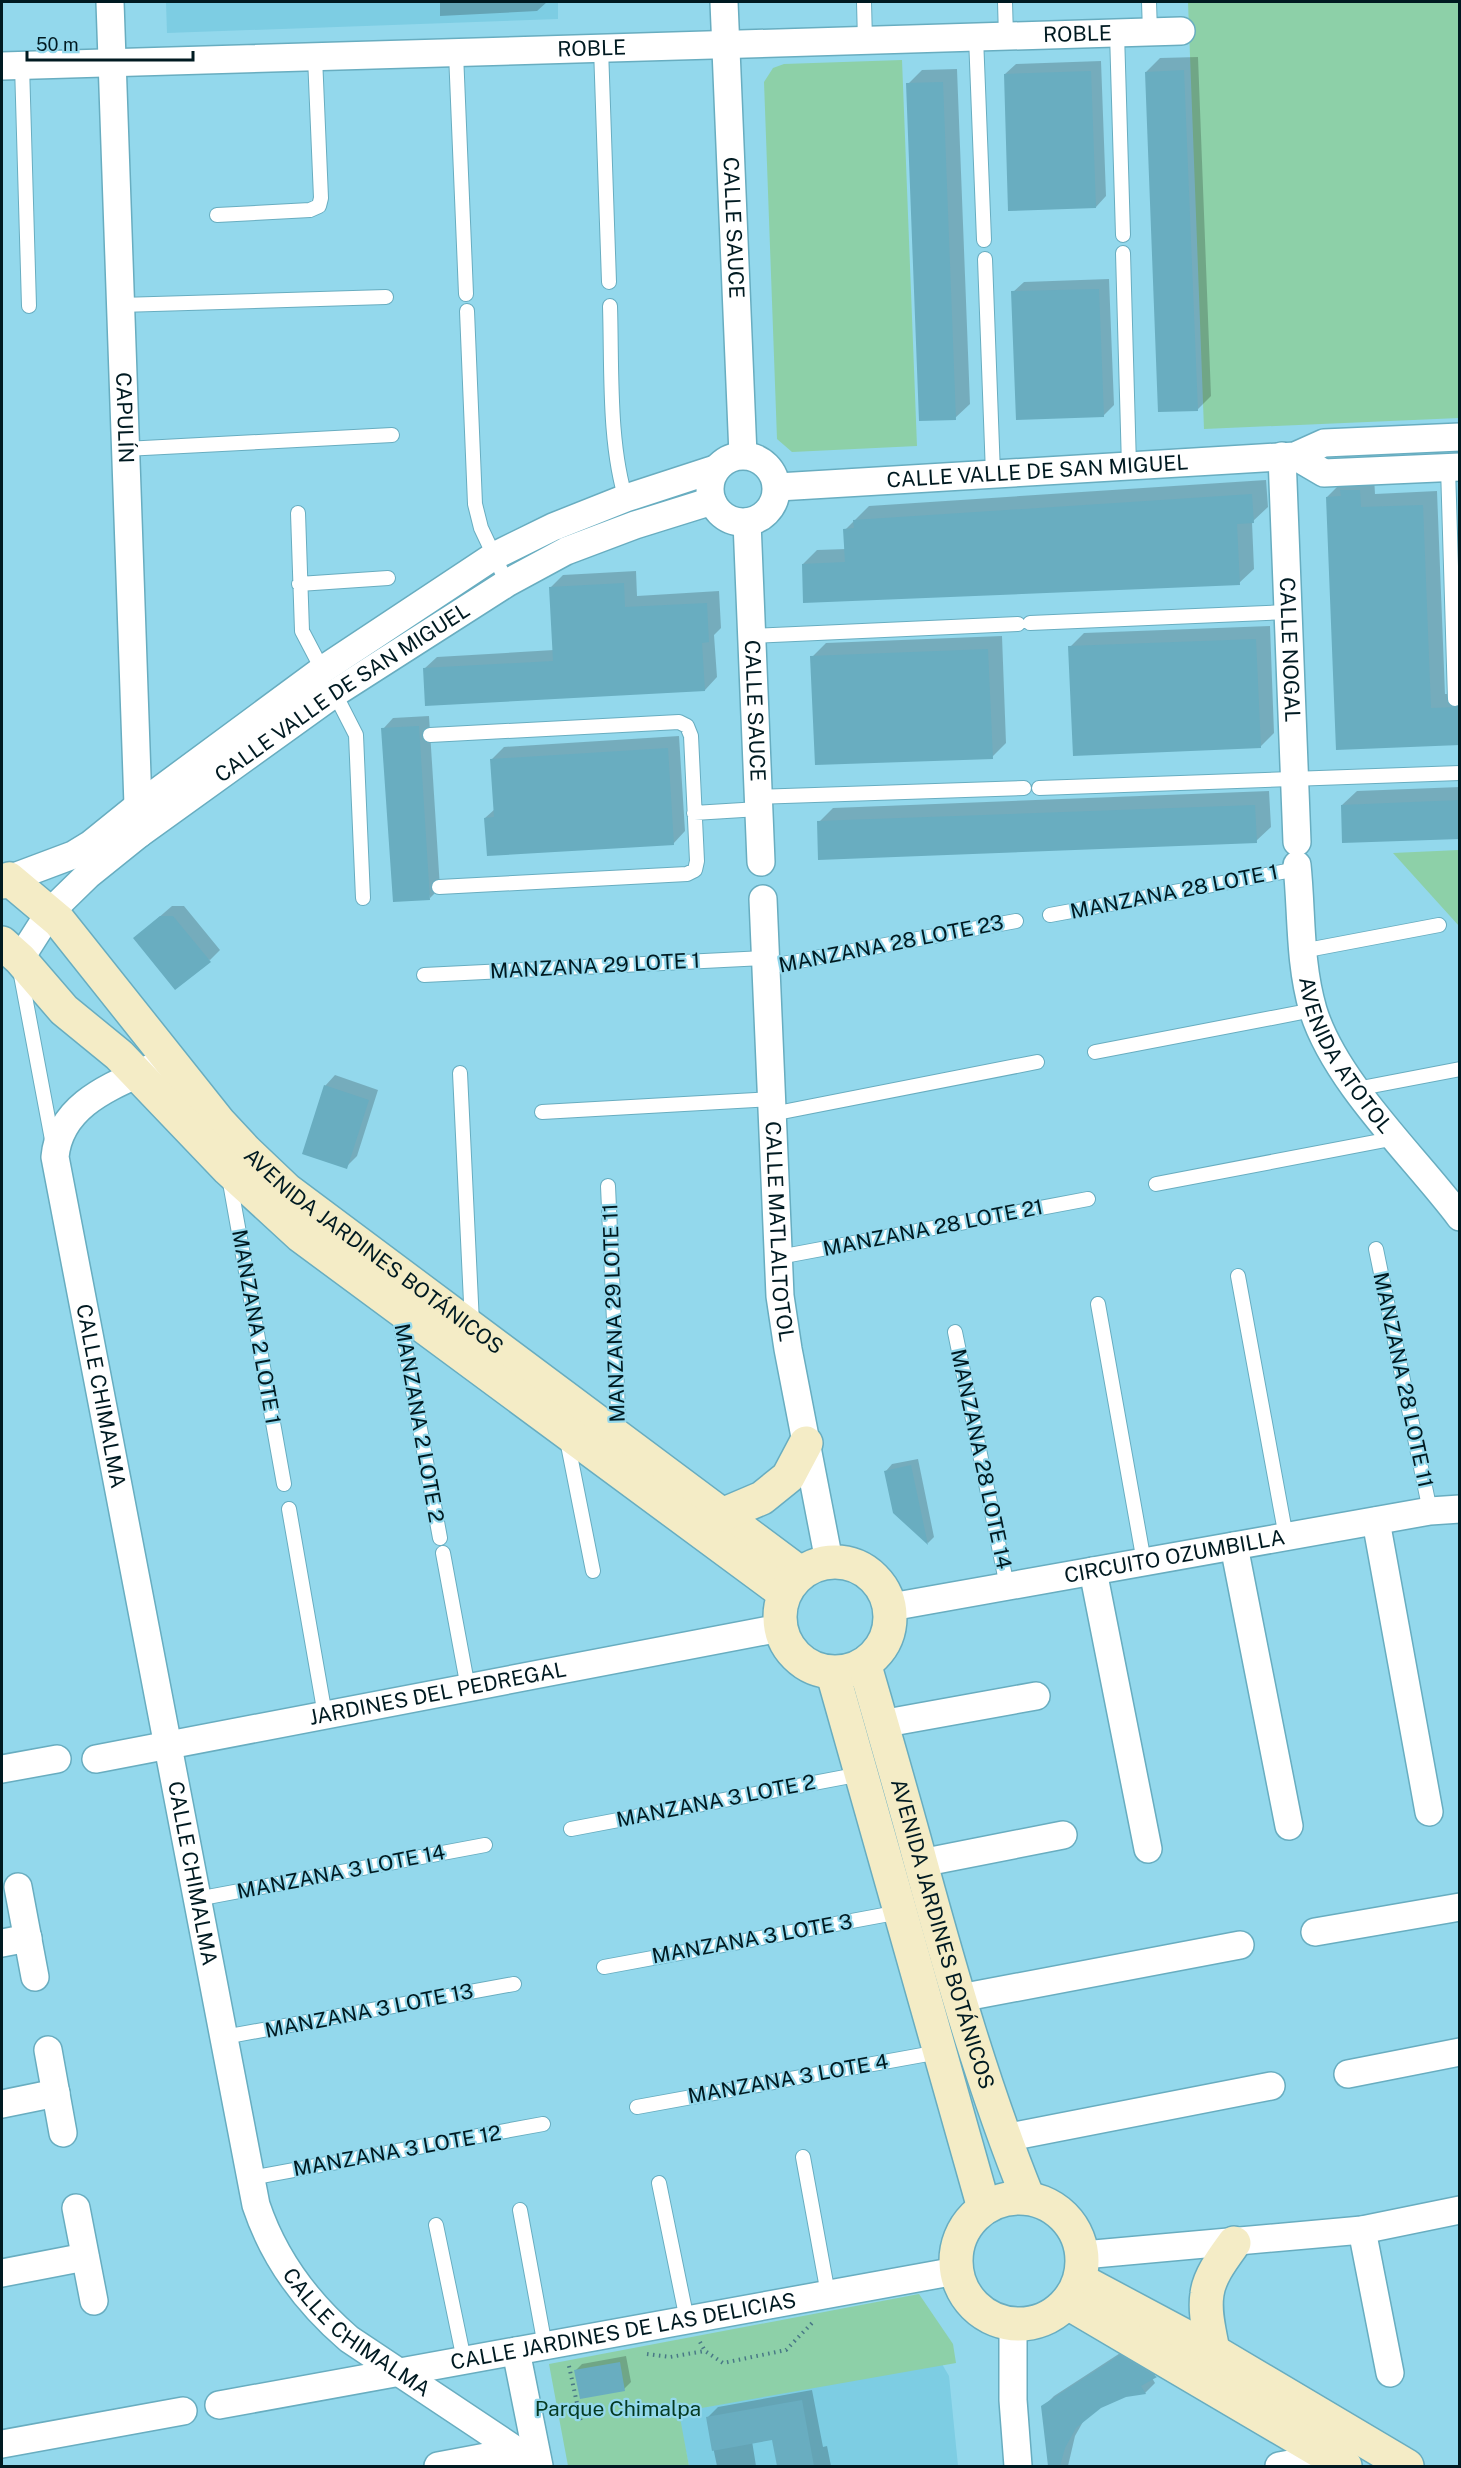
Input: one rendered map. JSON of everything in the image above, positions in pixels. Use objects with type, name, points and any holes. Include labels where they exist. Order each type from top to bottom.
[{"type":"street","name":"CAPULÍN","points":[[110,2],[139,834]]},
{"type":"street","name":"CALLE SAUCE","points":[[723,2],[743,455]]},
{"type":"street","name":"ROBLE","points":[[12,66],[1181,31]]},
{"type":"street","name":"CALLE VALLE DE SAN MIGUEL","points":[[778,487],[1289,456],[1324,443],[1460,437]]},
{"type":"street","points":[[743,455],[758,458],[769,467],[778,487],[773,507],[764,515],[747,522],[732,521],[720,513],[712,501],[710,484],[715,469],[728,459],[743,455]]},
{"type":"street","points":[[1289,456],[1324,473],[1454,467]]},
{"type":"street","name":"CALLE NOGAL","points":[[1289,456],[1288,612],[1297,859]]},
{"type":"street","name":"CALLE VALLE DE SAN MIGUEL","points":[[11,951],[50,912],[80,865],[106,834],[138,806],[322,670],[494,556],[553,526],[626,498],[715,469]]},
{"type":"street","name":"CALLE VALLE DE SAN MIGUEL","points":[[5,881],[80,865],[139,834],[335,693],[507,583],[566,551],[635,525],[712,501]]},
{"type":"street","name":"CALLE SAUCE","points":[[747,522],[761,862]]},
{"type":"street","name":"AVENIDA ATOTOL","points":[[1297,859],[1302,951],[1313,1010],[1331,1048],[1356,1089],[1459,1216]]},
{"type":"street","name":"AVENIDA JARDINES BOTÁNICOS","points":[[5,881],[50,912],[74,939],[168,1060],[246,1151],[287,1190],[804,1575]]},
{"type":"street","name":"CALLE MATLALTOTOL","points":[[763,899],[778,1257],[783,1321],[806,1443],[804,1575]]},
{"type":"street","name":"AVENIDA JARDINES BOTÁNICOS","points":[[11,951],[64,1010],[97,1036],[137,1074],[228,1169],[302,1236],[566,1432],[804,1575]]},
{"type":"street","points":[[97,1036],[133,1016]]},
{"type":"street","name":"CALLE CHIMALMA","points":[[168,1060],[106,1088],[80,1107],[64,1127],[56,1147],[55,1157],[256,2205],[264,2228],[292,2278],[330,2323],[349,2339],[532,2461]]},
{"type":"street","points":[[722,1515],[762,1498],[788,1477],[806,1443]]},
{"type":"street","name":"CIRCUITO OZUMBILLA","points":[[891,1607],[1430,1511],[1460,1509]]},
{"type":"street","points":[[1376,1521],[1429,1812]]},
{"type":"street","points":[[1234,1546],[1289,1826]]},
{"type":"street","points":[[857,1565],[879,1581],[891,1607],[887,1640],[865,1666],[833,1674],[809,1667],[790,1651],[780,1628],[779,1610],[804,1575],[857,1565]]},
{"type":"street","points":[[1093,1571],[1148,1849]]},
{"type":"street","name":"JARDINES DEL PEDREGAL","points":[[96,1759],[780,1628]]},
{"type":"street","name":"AVENIDA JARDINES BOTÁNICOS","points":[[865,1666],[946,1959],[982,2074],[1028,2198]]},
{"type":"street","name":"AVENIDA JARDINES BOTÁNICOS","points":[[833,1674],[984,2208]]},
{"type":"street","points":[[882,1724],[1036,1696]]},
{"type":"street","points":[[2,1769],[57,1759]]},
{"type":"street","points":[[921,1863],[1063,1835]]},
{"type":"street","points":[[18,1887],[35,1977]]},
{"type":"street","points":[[1315,1932],[1460,1907]]},
{"type":"street","points":[[2,1943],[28,1938]]},
{"type":"street","points":[[960,1998],[1240,1945]]},
{"type":"street","points":[[48,2050],[63,2133]]},
{"type":"street","points":[[1348,2074],[1460,2052]]},
{"type":"street","points":[[1004,2138],[1271,2086]]},
{"type":"street","points":[[2,2104],[56,2093]]},
{"type":"street","points":[[1077,2279],[1073,2229],[1054,2208],[1028,2198],[1005,2199],[984,2208],[967,2224],[957,2244],[956,2271],[964,2295],[985,2316],[1013,2325],[1044,2321],[1077,2279],[1234,2243],[1362,2230],[1460,2210]]},
{"type":"street","points":[[76,2208],[94,2301]]},
{"type":"street","points":[[1362,2230],[1390,2373]]},
{"type":"street","points":[[1213,2351],[1207,2321],[1207,2292],[1218,2267],[1234,2243]]},
{"type":"street","points":[[2,2273],[85,2257]]},
{"type":"street","name":"CALLE JARDINES DE LAS DELICIAS","points":[[219,2405],[516,2351],[558,2352],[687,2320],[956,2271]]},
{"type":"street","points":[[1077,2279],[1213,2351],[1407,2466]]},
{"type":"street","points":[[1077,2279],[1336,2462]]},
{"type":"street","points":[[1013,2325],[1013,2400],[1018,2466]]},
{"type":"street","points":[[438,2466],[532,2461],[522,2377],[516,2351]]},
{"type":"street","points":[[2,2444],[183,2411]]},
{"type":"street","points":[[1279,2466],[1336,2462]]},
{"type":"lane","points":[[864,2],[865,41]]},
{"type":"lane","points":[[1005,2],[1006,37]]},
{"type":"lane","points":[[1149,2],[1150,32]]},
{"type":"lane","points":[[1117,33],[1123,235]]},
{"type":"lane","points":[[976,37],[984,240]]},
{"type":"lane","points":[[601,48],[609,282]]},
{"type":"lane","points":[[456,53],[466,294]]},
{"type":"lane","points":[[217,215],[310,210],[319,206],[321,198],[315,57]]},
{"type":"lane","points":[[12,66],[28,306]]},
{"type":"lane","points":[[1123,253],[1129,466]]},
{"type":"lane","points":[[985,259],[993,474]]},
{"type":"lane","points":[[120,305],[386,297]]},
{"type":"lane","points":[[610,306],[618,468],[635,525]]},
{"type":"lane","points":[[467,311],[475,504],[478,519],[507,583]]},
{"type":"lane","points":[[125,449],[392,435]]},
{"type":"lane","points":[[1454,467],[1455,699]]},
{"type":"lane","points":[[298,513],[302,631],[356,735],[363,898]]},
{"type":"lane","points":[[299,584],[388,578]]},
{"type":"lane","points":[[752,636],[1288,612]]},
{"type":"lane","points":[[430,735],[684,723],[690,730],[691,736],[695,870],[687,874],[439,887]]},
{"type":"lane","points":[[1039,788],[1460,773]]},
{"type":"lane","points":[[694,813],[759,803],[1024,788]]},
{"type":"lane","name":"MANZANA 28 LOTE 1","points":[[1050,915],[1297,859]]},
{"type":"lane","name":"MANZANA 28 LOTE 23","points":[[766,963],[1016,921]]},
{"type":"lane","points":[[1302,951],[1439,925]]},
{"type":"lane","name":"CALLE CHIMALMA","points":[[11,951],[21,981],[55,1157]]},
{"type":"lane","name":"MANZANA 29 LOTE 1","points":[[424,975],[766,963]]},
{"type":"lane","points":[[1095,1052],[1313,1010]]},
{"type":"lane","points":[[542,1112],[772,1106],[1037,1062]]},
{"type":"lane","points":[[1356,1089],[1460,1069]]},
{"type":"lane","points":[[460,1073],[472,1330]]},
{"type":"lane","points":[[1156,1184],[1396,1138]]},
{"type":"lane","name":"MANZANA 2 LOTE 1","points":[[228,1169],[284,1484]]},
{"type":"lane","name":"MANZANA 29 LOTE 11","points":[[608,1186],[619,1439]]},
{"type":"lane","name":"MANZANA 28 LOTE 21","points":[[778,1257],[1088,1199]]},
{"type":"lane","name":"MANZANA 28 LOTE 11","points":[[1376,1249],[1430,1511]]},
{"type":"lane","points":[[1238,1276],[1286,1537]]},
{"type":"lane","points":[[1098,1304],[1144,1562]]},
{"type":"lane","name":"MANZANA 2 LOTE 2","points":[[398,1309],[440,1538]]},
{"type":"lane","name":"MANZANA 28 LOTE 14","points":[[955,1332],[1006,1586]]},
{"type":"lane","points":[[566,1432],[594,1570]]},
{"type":"lane","points":[[289,1509],[325,1715]]},
{"type":"lane","points":[[443,1553],[468,1688]]},
{"type":"lane","name":"MANZANA 3 LOTE 2","points":[[571,1829],[861,1774]]},
{"type":"lane","name":"MANZANA 3 LOTE 14","points":[[197,1899],[485,1845]]},
{"type":"lane","name":"MANZANA 3 LOTE 3","points":[[603,1967],[900,1912]]},
{"type":"lane","name":"MANZANA 3 LOTE 13","points":[[224,2037],[513,1984]]},
{"type":"lane","name":"MANZANA 3 LOTE 4","points":[[636,2107],[939,2052]]},
{"type":"lane","name":"MANZANA 3 LOTE 12","points":[[251,2178],[543,2124]]},
{"type":"lane","points":[[803,2157],[828,2294]]},
{"type":"lane","points":[[659,2183],[687,2320]]},
{"type":"lane","points":[[520,2210],[558,2352]]},
{"type":"lane","points":[[436,2225],[464,2360]]},
{"type":"path","points":[[687,2320],[705,2351],[723,2363],[786,2350],[816,2320],[828,2294]]},
{"type":"path","points":[[637,2352],[670,2357],[705,2351]]},
{"type":"path","points":[[558,2352],[581,2364]]},
{"type":"path","points":[[522,2377],[558,2352]]},
{"type":"path","points":[[558,2352],[581,2422]]},
{"type":"shaded area","points":[[166,2],[558,2],[558,19],[167,33]]},
{"type":"shaded area","points":[[942,2364],[949,2376],[958,2466],[689,2466],[678,2412]]},
{"type":"green space","points":[[1188,2],[1459,2],[1459,418],[1204,429]]},
{"type":"green space","points":[[902,60],[917,446],[792,452],[777,439],[764,82],[773,68],[784,64]]},
{"type":"green space","points":[[1460,850],[1459,926],[1393,853]]},
{"type":"green space","name":"Parque Chimalpa","points":[[919,2294],[953,2344],[956,2363],[679,2412],[689,2466],[568,2466],[549,2364]]},
{"type":"building","points":[[1184,70],[1198,411],[1158,412],[1145,72]]},
{"type":"building","points":[[1091,71],[1096,208],[1008,211],[1004,74]]},
{"type":"building","points":[[943,82],[956,420],[919,421],[906,83]]},
{"type":"building","points":[[1099,289],[1104,417],[1016,420],[1011,291]]},
{"type":"building","points":[[1340,490],[1360,490],[1361,507],[1423,505],[1431,708],[1460,707],[1460,745],[1336,750],[1326,497],[1341,496]]},
{"type":"building","points":[[1252,494],[1254,523],[1237,524],[1240,585],[803,603],[802,564],[845,562],[843,529],[854,528],[853,520]]},
{"type":"building","points":[[624,583],[625,607],[707,603],[709,642],[702,643],[705,691],[425,706],[423,668],[553,661],[549,587]]},
{"type":"building","points":[[1256,639],[1261,748],[1073,756],[1068,646]]},
{"type":"building","points":[[988,649],[993,759],[815,765],[810,656]]},
{"type":"building","points":[[419,726],[430,900],[393,902],[381,728]]},
{"type":"building","points":[[668,748],[674,845],[487,856],[484,818],[494,817],[490,759]]},
{"type":"building","points":[[1460,800],[1460,839],[1342,843],[1341,805]]},
{"type":"building","points":[[1255,805],[1257,843],[818,860],[817,821]]},
{"type":"building","points":[[160,916],[173,916],[211,962],[175,990],[133,938]]},
{"type":"building","points":[[324,1085],[369,1100],[347,1169],[302,1154]]},
{"type":"building","points":[[911,1465],[928,1545],[893,1513],[884,1471]]},
{"type":"building","points":[[1120,2355],[1157,2377],[1141,2386],[1146,2394],[1126,2397],[1101,2408],[1076,2428],[1065,2448],[1060,2466],[1048,2466],[1041,2406]]},
{"type":"building","points":[[620,2362],[625,2391],[580,2399],[574,2370]]},
{"type":"building","points":[[802,2400],[814,2466],[777,2466],[772,2440],[712,2451],[706,2417]]}]
